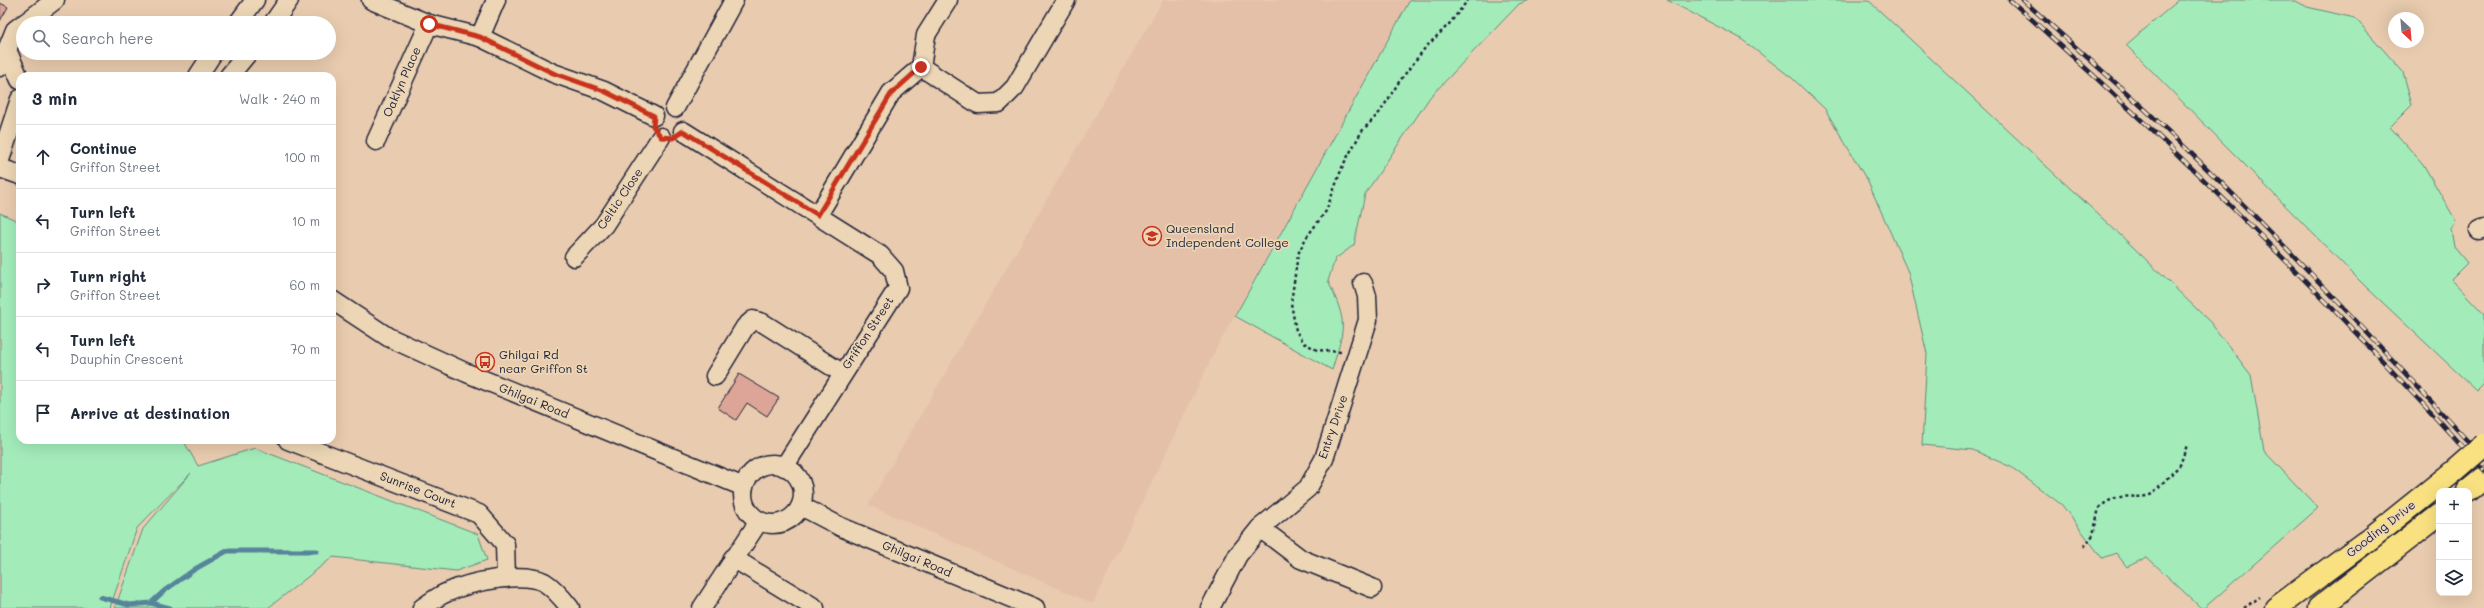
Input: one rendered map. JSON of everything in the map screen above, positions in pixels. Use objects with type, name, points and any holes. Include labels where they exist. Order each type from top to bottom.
[{"type":"main road","name":"Gooding Drive","points":[[2276,608],[2372,537],[2484,445]]},
{"type":"main road","points":[[2472,488],[2484,478]]},
{"type":"main road","name":"Gooding Drive","points":[[2319,608],[2436,517]]},
{"type":"street","points":[[34,16],[55,0]]},
{"type":"street","points":[[243,16],[255,0]]},
{"type":"street","points":[[278,16],[289,0]]},
{"type":"street","points":[[370,0],[429,24],[480,37],[553,73],[604,91],[654,116]]},
{"type":"street","points":[[480,37],[496,0]]},
{"type":"street","points":[[675,108],[734,0]]},
{"type":"street","points":[[818,215],[891,94],[921,67],[926,35],[948,0]]},
{"type":"street","points":[[921,67],[978,104],[999,103],[1015,88],[1066,0]]},
{"type":"street","name":"Oaklyn Place","points":[[376,141],[429,24]]},
{"type":"street","points":[[16,29],[4,60],[16,75]]},
{"type":"street","points":[[201,72],[208,60]]},
{"type":"street","points":[[232,72],[242,60]]},
{"type":"street","points":[[663,107],[675,108],[684,117],[683,131],[673,138],[661,137],[653,126],[654,116],[663,107]]},
{"type":"street","points":[[0,160],[16,111]]},
{"type":"street","name":"Griffon Street","points":[[683,131],[880,255],[894,271],[898,288],[784,466]]},
{"type":"street","name":"Celtic Close","points":[[574,258],[604,225],[661,137]]},
{"type":"street","points":[[0,168],[16,174]]},
{"type":"street","name":"Entry Drive","points":[[1210,608],[1238,555],[1260,528],[1308,488],[1324,459],[1368,320],[1367,296],[1363,283]]},
{"type":"street","name":"Ghilgai Road","points":[[336,303],[388,337],[467,373],[744,487]]},
{"type":"street","points":[[715,376],[745,327],[753,320],[763,323],[842,374]]},
{"type":"street","name":"Sunrise Court","points":[[298,444],[479,514],[505,544],[506,578]]},
{"type":"street","points":[[775,465],[784,466],[792,472],[801,485],[801,506],[794,515],[780,523],[759,521],[747,509],[743,499],[744,487],[748,478],[760,468],[775,465]]},
{"type":"street","name":"Ghilgai Road","points":[[801,506],[841,528],[1035,608]]},
{"type":"street","points":[[702,608],[733,558],[759,521]]},
{"type":"street","points":[[1260,528],[1301,559],[1372,588]]},
{"type":"street","points":[[733,558],[815,608]]},
{"type":"street","points":[[422,608],[447,592],[479,581],[506,578],[543,582],[558,594],[570,608]]},
{"type":"path","points":[[1358,353],[1317,350],[1304,343],[1296,332],[1291,303],[1298,254],[1306,238],[1326,211],[1342,165],[1362,131],[1380,112],[1399,82],[1425,48],[1450,23],[1468,0]]},
{"type":"path","points":[[2084,547],[2093,535],[2099,508],[2120,496],[2147,497],[2152,494],[2180,465],[2187,444]]},
{"type":"shaded area","name":"Queensland Independent College","points":[[1163,0],[1410,0],[1217,347],[1093,604],[868,505]]},
{"type":"green space","points":[[1410,0],[1529,0],[1519,4],[1430,97],[1365,194],[1354,245],[1335,259],[1328,281],[1339,307],[1342,325],[1340,344],[1332,370],[1235,316]]},
{"type":"green space","points":[[1667,0],[1868,0],[2132,246],[2210,322],[2251,375],[2264,451],[2318,508],[2204,608],[2201,608],[2147,557],[2127,567],[2116,553],[2102,558],[2062,505],[2011,467],[1973,450],[1922,445],[1927,354],[1908,272],[1868,182],[1825,109],[1792,78],[1740,38]]},
{"type":"green space","points":[[2179,0],[2295,0],[2307,7],[2355,18],[2403,72],[2412,105],[2390,127],[2423,164],[2456,221],[2451,229],[2454,247],[2467,263],[2451,279],[2484,314],[2484,384],[2477,391],[2364,285],[2126,45]]},
{"type":"green space","points":[[0,213],[16,220],[16,444],[185,444],[198,466],[255,448],[478,534],[487,560],[456,571],[333,557],[268,608],[115,608],[143,529],[191,473],[137,528],[110,608],[0,608]]},
{"type":"building","points":[[0,3],[8,7],[0,21]]},
{"type":"building","points":[[739,374],[779,398],[767,416],[747,403],[736,420],[718,408]]},
{"type":"waterway","points":[[100,597],[129,605],[151,603],[164,591],[195,569],[227,551],[317,551]]},
{"type":"waterway","points":[[151,603],[170,608]]},
{"type":"railway","points":[[2010,0],[2134,113],[2254,229],[2371,348],[2484,471]]},
{"type":"railway","points":[[2023,0],[2152,116],[2238,199],[2363,328],[2484,459]]},
{"type":"place","name":"Queensland Independent College","points":[[1152,236]]},
{"type":"place","name":"Ghilgai Rd near Griffon St","points":[[485,362]]},
{"type":"route","points":[[429,24],[480,37],[553,73],[604,91],[654,116],[652,121],[654,130],[661,137],[667,139],[673,138],[683,131],[818,215],[891,94],[921,67]]}]
